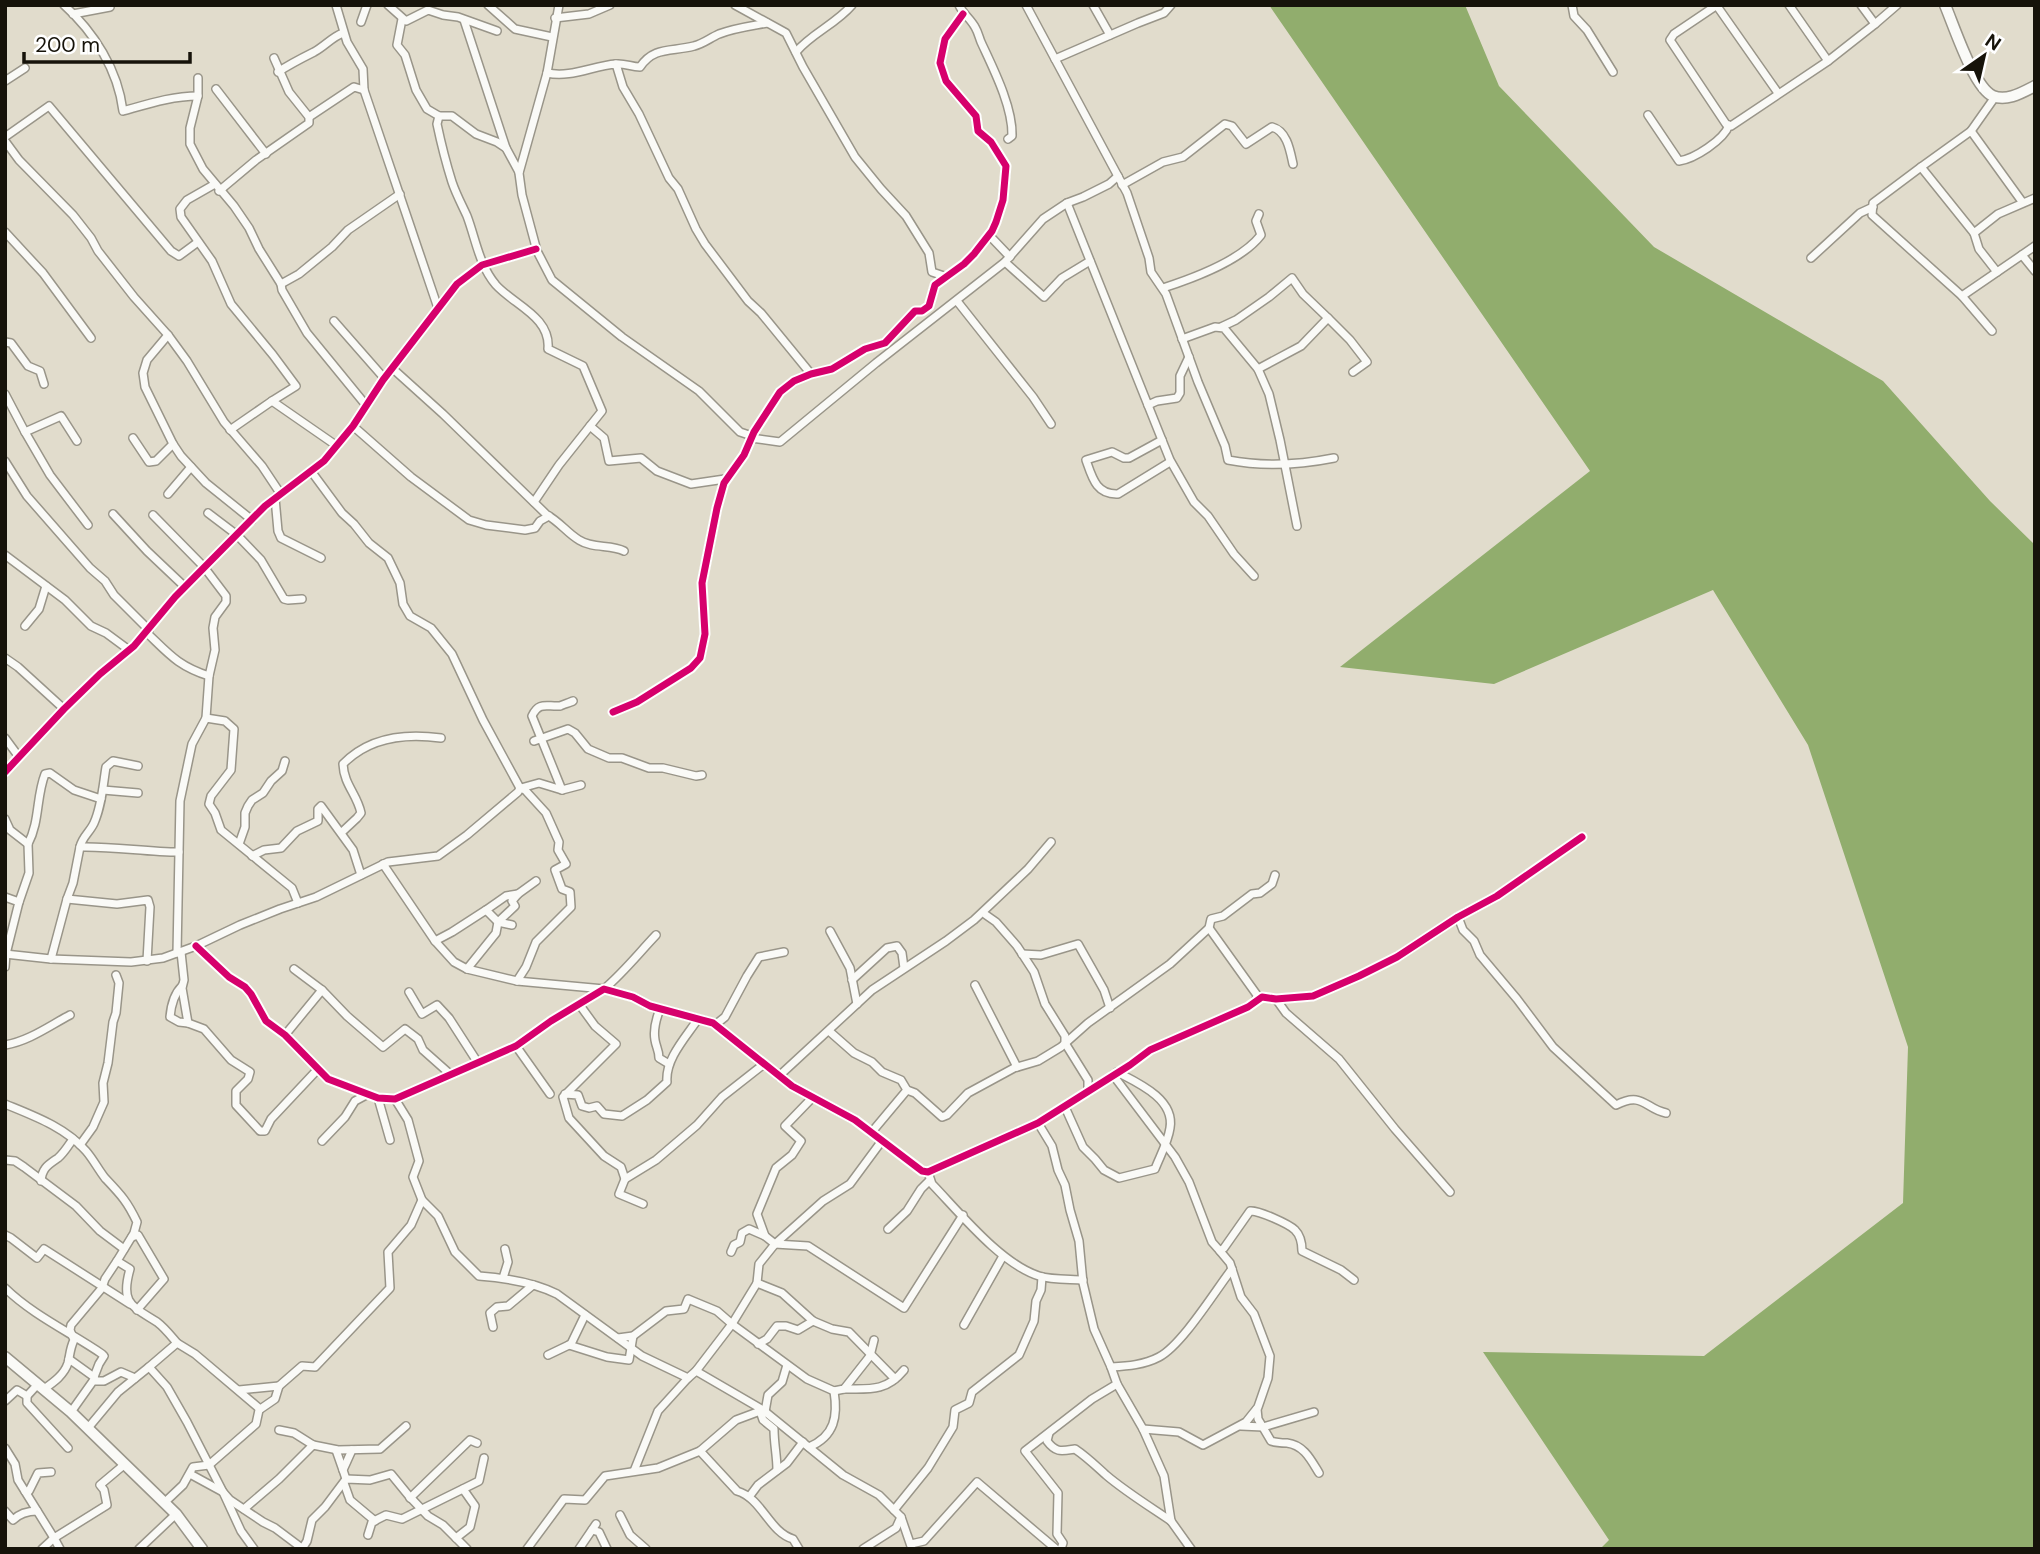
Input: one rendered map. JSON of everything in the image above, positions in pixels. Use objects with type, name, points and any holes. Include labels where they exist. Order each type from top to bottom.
[{"type":"street","points":[[64,5],[108,59],[123,111],[159,100],[198,96]]},
{"type":"street","points":[[336,5],[343,33],[363,69],[364,89],[438,308]]},
{"type":"street","points":[[361,22],[367,5]]},
{"type":"street","points":[[388,5],[406,21],[428,10],[497,31]]},
{"type":"street","points":[[488,5],[515,29],[552,37]]},
{"type":"street","points":[[519,173],[547,74],[559,5]]},
{"type":"street","points":[[555,18],[589,14],[610,5]]},
{"type":"street","points":[[735,5],[786,33],[855,157],[906,216],[929,253],[932,272],[947,277]]},
{"type":"street","points":[[796,52],[806,40],[852,5]]},
{"type":"street","points":[[959,5],[976,29],[994,68],[1012,125],[1012,136],[1008,139]]},
{"type":"street","points":[[1026,5],[1122,185],[1146,248],[1152,272],[1163,288],[1225,446],[1228,460],[1252,465],[1311,463],[1334,458]]},
{"type":"street","points":[[1093,5],[1110,35]]},
{"type":"street","points":[[1055,59],[1164,13],[1171,5]]},
{"type":"street","points":[[1572,5],[1574,16],[1587,30],[1613,72]]},
{"type":"street","points":[[1789,5],[1828,61]]},
{"type":"street","points":[[1861,5],[1875,24]]},
{"type":"street","points":[[1729,125],[1828,61],[1897,5]]},
{"type":"street","points":[[1945,5],[1976,78],[1988,93],[2006,98],[2035,86]]},
{"type":"street","points":[[73,14],[110,6]]},
{"type":"street","points":[[1729,125],[1671,40],[1674,34],[1717,6],[1779,93]]},
{"type":"street","points":[[613,712],[637,702],[691,668],[700,658],[705,634],[702,583],[725,479],[744,455],[780,392],[793,381],[832,369],[865,349],[885,342],[915,311],[922,311],[929,306],[935,285],[975,254],[996,222],[1003,200],[1006,166],[990,142],[978,131],[976,116],[946,81],[940,63],[945,39],[963,14]]},
{"type":"street","points":[[402,19],[397,45],[405,55],[416,90],[425,107],[439,116],[452,116],[476,134],[506,148]]},
{"type":"street","points":[[464,20],[506,148],[519,173],[536,249],[552,279],[622,337],[699,391],[740,432],[752,437],[780,442],[1008,260],[1043,219],[1067,203],[1109,184],[1118,176]]},
{"type":"street","points":[[547,74],[562,76],[623,63],[640,67],[647,57],[667,50],[696,46],[717,35],[768,23]]},
{"type":"street","points":[[278,72],[343,33]]},
{"type":"street","points":[[230,430],[296,386],[231,304],[212,261],[181,217],[180,209],[187,200],[217,187],[309,123],[309,117],[289,92],[278,72],[274,58]]},
{"type":"street","points":[[616,64],[623,87],[701,237],[748,301],[811,374]]},
{"type":"street","points":[[5,81],[26,68]]},
{"type":"street","points":[[198,78],[198,96],[190,128],[190,144],[203,169],[249,228],[307,333],[365,404]]},
{"type":"street","points":[[309,117],[354,87],[364,89]]},
{"type":"street","points":[[216,89],[266,154]]},
{"type":"street","points":[[1992,331],[1962,296],[1872,215],[1873,203],[1971,131],[1995,97]]},
{"type":"street","points":[[198,242],[179,256],[171,251],[48,106],[5,139],[19,160],[73,215],[105,261],[168,335],[230,430],[262,466],[278,496],[278,531],[281,538],[321,558]]},
{"type":"street","points":[[1648,115],[1679,161],[1690,158],[1718,139],[1728,130],[1729,125]]},
{"type":"street","points":[[439,116],[437,124],[452,183],[467,216],[482,265],[497,285],[532,313],[544,329],[549,342],[548,349],[583,366],[602,411],[559,465],[534,502]]},
{"type":"street","points":[[1122,185],[1155,166],[1183,157],[1225,124],[1232,125],[1246,144],[1272,127],[1278,129],[1285,138],[1293,164]]},
{"type":"street","points":[[1971,131],[2023,203]]},
{"type":"street","points":[[1921,167],[1974,233],[1979,249],[1997,272]]},
{"type":"street","points":[[281,284],[299,274],[348,230],[400,194]]},
{"type":"street","points":[[1974,233],[1998,214],[2035,198]]},
{"type":"street","points":[[1067,203],[1171,462],[1194,502],[1254,576]]},
{"type":"street","points":[[1811,258],[1860,214],[1873,207]]},
{"type":"street","points":[[1163,288],[1198,277],[1256,242],[1261,235],[1256,221],[1259,215]]},
{"type":"street","points":[[5,232],[43,273],[91,338]]},
{"type":"street","points":[[989,235],[1008,260],[1044,297],[1062,278],[1090,261]]},
{"type":"street","points":[[1962,296],[2035,246]]},
{"type":"street","points":[[5,772],[64,709],[148,631],[204,566],[251,520],[324,461],[353,426],[384,378],[457,284],[482,265],[536,249]]},
{"type":"street","points":[[2022,255],[2035,271]]},
{"type":"street","points":[[1220,328],[1236,320],[1292,278],[1303,294],[1350,340],[1367,362],[1353,372]]},
{"type":"street","points":[[957,301],[1051,424]]},
{"type":"street","points":[[1258,369],[1301,346],[1328,318]]},
{"type":"street","points":[[334,321],[384,378]]},
{"type":"street","points":[[1182,338],[1215,327],[1224,328],[1258,369],[1269,394],[1297,526]]},
{"type":"street","points":[[168,335],[147,360],[143,373],[145,387],[173,444],[191,467],[251,520]]},
{"type":"street","points":[[5,342],[11,343],[28,366],[40,371],[44,384]]},
{"type":"street","points":[[1149,405],[1177,398],[1180,393],[1180,376],[1189,357]]},
{"type":"street","points":[[392,368],[549,516],[559,521],[580,541],[624,551]]},
{"type":"street","points":[[5,394],[50,475],[88,525]]},
{"type":"street","points":[[272,401],[337,446]]},
{"type":"street","points":[[25,432],[61,416],[76,441]]},
{"type":"street","points":[[353,426],[411,477],[469,520],[486,526],[525,530],[535,528],[549,516]]},
{"type":"street","points":[[590,426],[604,438],[609,461],[641,458],[657,471],[691,484],[725,479]]},
{"type":"street","points":[[133,438],[149,462],[156,461],[173,444]]},
{"type":"street","points":[[1162,440],[1129,458],[1112,452],[1086,460],[1093,481],[1100,490],[1109,495],[1118,494],[1171,462]]},
{"type":"street","points":[[5,461],[27,496],[163,650],[185,667],[209,676]]},
{"type":"street","points":[[168,494],[191,467]]},
{"type":"street","points":[[311,471],[342,513],[369,543],[388,558],[400,583],[403,604],[410,616],[431,628],[457,662],[480,713],[520,788],[546,813],[559,842],[558,850],[566,864],[555,870],[562,889],[570,892],[571,907],[536,942],[526,968],[517,981]]},
{"type":"street","points":[[208,513],[237,535],[261,560],[284,599],[302,599]]},
{"type":"street","points":[[113,514],[185,587]]},
{"type":"street","points":[[153,515],[204,566],[226,596],[226,602],[215,617],[213,628],[215,650],[209,676],[206,719],[192,744],[180,801],[179,953],[184,980],[177,991],[170,1017],[204,1029],[231,1060],[250,1072],[248,1079],[236,1091],[236,1105],[260,1131],[265,1131],[271,1119],[318,1069]]},
{"type":"street","points":[[5,555],[65,600],[91,626],[129,650]]},
{"type":"street","points":[[25,626],[39,609],[46,586]]},
{"type":"street","points":[[5,658],[64,709]]},
{"type":"street","points":[[562,790],[537,740],[532,716],[533,712],[547,705],[562,705],[573,701]]},
{"type":"street","points":[[206,719],[221,719],[234,729],[231,770],[211,796],[209,804],[221,830],[292,888],[298,903]]},
{"type":"street","points":[[537,740],[568,729],[575,733],[587,749],[609,758],[622,758],[649,768],[702,775]]},
{"type":"street","points":[[342,832],[361,813],[343,771],[343,764],[350,757],[363,746],[395,736],[441,738]]},
{"type":"street","points":[[5,738],[19,757]]},
{"type":"street","points":[[51,959],[73,883],[82,839],[95,821],[106,766],[114,761],[138,766]]},
{"type":"street","points":[[239,844],[248,806],[282,771],[285,761]]},
{"type":"street","points":[[5,967],[19,902],[29,873],[27,844],[36,825],[38,797],[45,774],[50,773],[82,794],[101,799]]},
{"type":"street","points":[[6,954],[51,959],[155,961],[328,892],[383,864],[438,856],[513,798],[520,788],[540,783],[562,790],[581,785]]},
{"type":"street","points":[[103,790],[138,793]]},
{"type":"street","points":[[252,856],[264,850],[281,848],[297,831],[318,821],[318,809],[321,806],[353,850],[361,875]]},
{"type":"street","points":[[5,819],[10,830],[27,844]]},
{"type":"street","points":[[888,1229],[906,1211],[929,1176],[1038,1123],[1150,1050],[1248,1007],[1258,998],[1313,996],[1359,976],[1397,957],[1458,917],[1497,896],[1582,837]]},
{"type":"street","points":[[779,1076],[872,990],[974,920],[1028,869],[1051,842]]},
{"type":"street","points":[[80,847],[179,852]]},
{"type":"street","points":[[383,864],[435,941],[454,962],[467,969],[517,981],[604,989],[715,1025],[779,1076],[812,1098],[848,1116],[929,1176],[932,1184],[1003,1256],[1026,1271],[1042,1277],[1083,1280]]},
{"type":"street","points":[[829,1031],[854,1053],[872,1062],[882,1072],[901,1080],[907,1090],[915,1093],[942,1117],[952,1112],[968,1093],[1017,1067],[1038,1060],[1065,1042],[1170,964],[1209,928],[1211,919],[1223,916],[1252,894],[1260,893],[1272,884],[1275,875]]},
{"type":"street","points":[[467,969],[496,933],[498,922],[514,906],[512,901],[536,881]]},
{"type":"street","points":[[435,941],[506,896],[518,894]]},
{"type":"street","points":[[5,897],[19,902]]},
{"type":"street","points":[[67,899],[117,904],[148,900],[150,907],[147,961]]},
{"type":"street","points":[[486,909],[498,922],[512,925]]},
{"type":"street","points":[[986,915],[996,922],[1034,972],[1045,1004],[1088,1080],[1088,1092]]},
{"type":"street","points":[[1458,917],[1463,930],[1474,941],[1480,955],[1553,1047],[1616,1105],[1638,1100],[1666,1113]]},
{"type":"street","points":[[1209,928],[1258,998]]},
{"type":"street","points":[[831,931],[850,968],[857,1004]]},
{"type":"street","points":[[196,946],[251,994],[266,1021],[285,1035],[328,1079],[378,1098],[395,1100],[516,1046],[604,989],[624,972],[629,962],[656,935]]},
{"type":"street","points":[[1022,954],[1041,955],[1078,944],[1104,990],[1110,1008]]},
{"type":"street","points":[[852,980],[887,947],[897,946],[902,953],[904,968]]},
{"type":"street","points":[[715,1025],[725,1017],[759,957],[783,952]]},
{"type":"street","points":[[294,970],[322,990],[346,1016],[383,1047],[405,1030],[418,1039],[423,1050],[450,1074]]},
{"type":"street","points":[[80,1145],[104,1102],[103,1083],[116,1013],[119,983],[117,975]]},
{"type":"street","points":[[975,985],[1017,1067]]},
{"type":"street","points":[[182,986],[188,1023]]},
{"type":"street","points":[[285,1035],[322,990]]},
{"type":"street","points":[[409,992],[422,1014],[437,1005],[449,1018],[478,1063]]},
{"type":"street","points":[[1276,999],[1286,1013],[1339,1059],[1450,1192]]},
{"type":"street","points":[[579,1004],[596,1026],[616,1044],[563,1097],[569,1118],[604,1156],[621,1167],[625,1179]]},
{"type":"street","points":[[660,1009],[655,1022],[655,1041],[659,1058],[669,1064]]},
{"type":"street","points":[[5,1045],[14,1044],[40,1032],[69,1014]]},
{"type":"street","points":[[565,1094],[578,1095],[582,1106],[597,1106],[604,1114],[622,1116],[647,1100],[667,1082],[669,1064],[698,1019]]},
{"type":"street","points":[[516,1046],[550,1094]]},
{"type":"street","points":[[643,1204],[619,1194],[625,1179],[656,1160],[697,1125],[722,1097],[764,1064]]},
{"type":"street","points":[[1115,1074],[1165,1142],[1189,1182],[1212,1242],[1230,1263],[1241,1297],[1254,1314],[1270,1356],[1268,1378],[1257,1408],[1240,1426],[1203,1446],[1179,1432],[1143,1429]]},
{"type":"street","points":[[1065,1107],[1083,1147],[1104,1170],[1119,1178],[1155,1169],[1170,1129],[1170,1121],[1159,1098],[1147,1088],[1115,1074]]},
{"type":"street","points":[[872,1133],[907,1090]]},
{"type":"street","points":[[322,1141],[345,1117],[355,1101],[368,1094]]},
{"type":"street","points":[[378,1098],[390,1140]]},
{"type":"street","points":[[765,1236],[757,1214],[767,1186],[776,1168],[792,1155],[801,1141],[785,1126],[812,1098]]},
{"type":"street","points":[[395,1100],[408,1120],[413,1138],[419,1161],[412,1177],[422,1200],[438,1216],[455,1252],[479,1276],[545,1287],[630,1348],[688,1378]]},
{"type":"street","points":[[5,1104],[65,1132],[80,1145],[104,1177],[127,1200],[137,1222],[132,1237],[102,1288],[71,1325],[74,1340],[67,1366],[57,1380],[41,1386],[27,1396]]},
{"type":"street","points":[[1038,1123],[1052,1146],[1065,1185],[1079,1241],[1083,1280],[1094,1329],[1117,1384],[1143,1429],[1164,1476],[1171,1521]]},
{"type":"street","points":[[41,1181],[48,1164],[65,1150],[73,1139]]},
{"type":"street","points":[[634,1471],[658,1411],[696,1371],[732,1324],[757,1283],[759,1264],[775,1244],[823,1201],[850,1184],[881,1142]]},
{"type":"street","points":[[7,1159],[24,1167],[76,1206],[100,1231],[124,1249]]},
{"type":"street","points":[[164,1503],[183,1485],[192,1471],[256,1424],[260,1409],[275,1399],[279,1386],[302,1366],[315,1367],[390,1288],[388,1252],[411,1225],[422,1200]]},
{"type":"street","points":[[1220,1251],[1250,1212],[1258,1211],[1294,1228],[1303,1241],[1302,1251],[1341,1270],[1354,1280]]},
{"type":"street","points":[[731,1252],[734,1245],[740,1242],[742,1233],[749,1229],[775,1244],[808,1246],[904,1308],[963,1215]]},
{"type":"street","points":[[5,1235],[37,1258],[44,1250],[160,1324],[177,1343],[195,1354],[260,1409]]},
{"type":"street","points":[[132,1237],[138,1235],[164,1279],[134,1307]]},
{"type":"street","points":[[503,1278],[508,1262],[505,1249]]},
{"type":"street","points":[[964,1325],[1003,1256]]},
{"type":"street","points":[[117,1261],[130,1269],[127,1294],[134,1307]]},
{"type":"street","points":[[1111,1367],[1136,1366],[1160,1357],[1181,1337],[1232,1269]]},
{"type":"street","points":[[894,1510],[929,1468],[953,1427],[955,1410],[969,1402],[972,1392],[1020,1355],[1034,1321],[1042,1277]]},
{"type":"street","points":[[757,1283],[782,1293],[813,1321],[849,1332],[895,1379]]},
{"type":"street","points":[[493,1327],[490,1313],[497,1307],[508,1306],[533,1285]]},
{"type":"street","points":[[5,1288],[16,1299],[58,1328],[72,1333],[104,1356],[95,1379],[71,1412]]},
{"type":"street","points":[[618,1338],[634,1336],[666,1311],[684,1309],[688,1299],[717,1311],[807,1379],[834,1391],[881,1388],[904,1370]]},
{"type":"street","points":[[548,1356],[569,1345],[585,1315]]},
{"type":"street","points":[[758,1344],[767,1339],[777,1326],[798,1330],[813,1321]]},
{"type":"street","points":[[569,1345],[607,1357],[629,1360],[634,1336]]},
{"type":"street","points":[[844,1389],[870,1356],[874,1340]]},
{"type":"street","points":[[88,1428],[118,1392],[177,1343]]},
{"type":"street","points":[[5,1357],[71,1412],[125,1464],[176,1514],[202,1549]]},
{"type":"street","points":[[69,1359],[95,1379],[104,1381],[121,1372],[135,1378]]},
{"type":"street","points":[[777,1470],[774,1429],[763,1420],[762,1411],[768,1395],[782,1382],[787,1365]]},
{"type":"street","points":[[149,1367],[167,1387],[241,1531],[254,1549]]},
{"type":"street","points":[[696,1371],[762,1411],[843,1475],[879,1496],[901,1517],[911,1546],[924,1541],[977,1482],[1056,1549]]},
{"type":"street","points":[[1061,1549],[1063,1543],[1056,1534],[1058,1493],[1024,1451],[1092,1399],[1117,1384]]},
{"type":"street","points":[[239,1390],[279,1386]]},
{"type":"street","points":[[5,1401],[17,1390],[27,1396]]},
{"type":"street","points":[[749,1497],[758,1485],[787,1464],[806,1444],[819,1443],[830,1431],[837,1413],[834,1391]]},
{"type":"street","points":[[27,1396],[27,1402],[68,1448]]},
{"type":"street","points":[[1257,1408],[1258,1419],[1271,1441],[1289,1443],[1306,1452],[1318,1473]]},
{"type":"street","points":[[527,1549],[564,1499],[585,1500],[605,1476],[658,1468],[700,1451],[736,1420],[762,1411]]},
{"type":"street","points":[[1240,1426],[1263,1427],[1314,1412]]},
{"type":"street","points":[[279,1430],[294,1433],[313,1445],[352,1450],[380,1449],[406,1426]]},
{"type":"street","points":[[1049,1432],[1047,1441],[1053,1449],[1075,1449],[1091,1460],[1136,1498],[1171,1521],[1191,1549]]},
{"type":"street","points":[[410,1498],[470,1440],[477,1443]]},
{"type":"street","points":[[244,1509],[313,1445]]},
{"type":"street","points":[[5,1448],[15,1464],[18,1480],[60,1549]]},
{"type":"street","points":[[336,1450],[350,1500],[375,1521]]},
{"type":"street","points":[[343,1470],[352,1450]]},
{"type":"street","points":[[700,1451],[737,1491],[745,1493],[763,1511],[783,1536],[793,1539],[799,1549]]},
{"type":"street","points":[[368,1535],[372,1522],[386,1515],[401,1519],[480,1481],[484,1458]]},
{"type":"street","points":[[42,1549],[54,1538],[107,1505],[104,1490],[100,1485],[125,1464]]},
{"type":"street","points":[[192,1471],[223,1492],[230,1500],[303,1548],[312,1520],[345,1481],[391,1474],[428,1516],[443,1525],[467,1549]]},
{"type":"street","points":[[25,1491],[29,1490],[38,1473],[51,1472]]},
{"type":"street","points":[[456,1538],[470,1527],[475,1506],[463,1489]]},
{"type":"street","points":[[5,1511],[13,1520],[27,1511],[37,1511]]},
{"type":"street","points":[[139,1549],[176,1514]]},
{"type":"street","points":[[620,1515],[629,1535],[646,1549]]},
{"type":"street","points":[[863,1549],[896,1528],[901,1517]]},
{"type":"street","points":[[579,1549],[594,1527],[607,1549]]},
{"type":"shaded area","points":[[1269,5],[1465,5],[1499,86],[1654,247],[1883,381],[1990,501],[2035,545],[2035,1549],[1600,1549],[1609,1540],[1483,1352],[1704,1356],[1903,1203],[1908,1047],[1808,745],[1713,590],[1494,684],[1340,667],[1590,471]]},
{"type":"cycle path","points":[[613,712],[637,702],[691,668],[700,658],[705,634],[702,583],[724,483],[744,455],[754,432],[780,392],[794,381],[832,369],[865,349],[885,343],[915,311],[922,311],[929,306],[935,285],[964,264],[992,231],[1003,200],[1006,166],[991,142],[978,131],[976,116],[946,81],[940,63],[945,39],[963,14]]},
{"type":"cycle path","points":[[5,772],[64,709],[134,646],[175,597],[265,506],[324,461],[353,426],[383,380],[457,284],[482,265],[536,249]]},
{"type":"cycle path","points":[[196,946],[229,977],[245,987],[266,1021],[285,1035],[328,1079],[378,1098],[395,1099],[516,1046],[604,989],[633,997],[650,1006],[713,1023],[792,1086],[855,1120],[922,1171],[928,1172],[1038,1123],[1150,1050],[1248,1007],[1262,997],[1276,999],[1313,996],[1397,957],[1458,917],[1497,896],[1582,837]]}]
